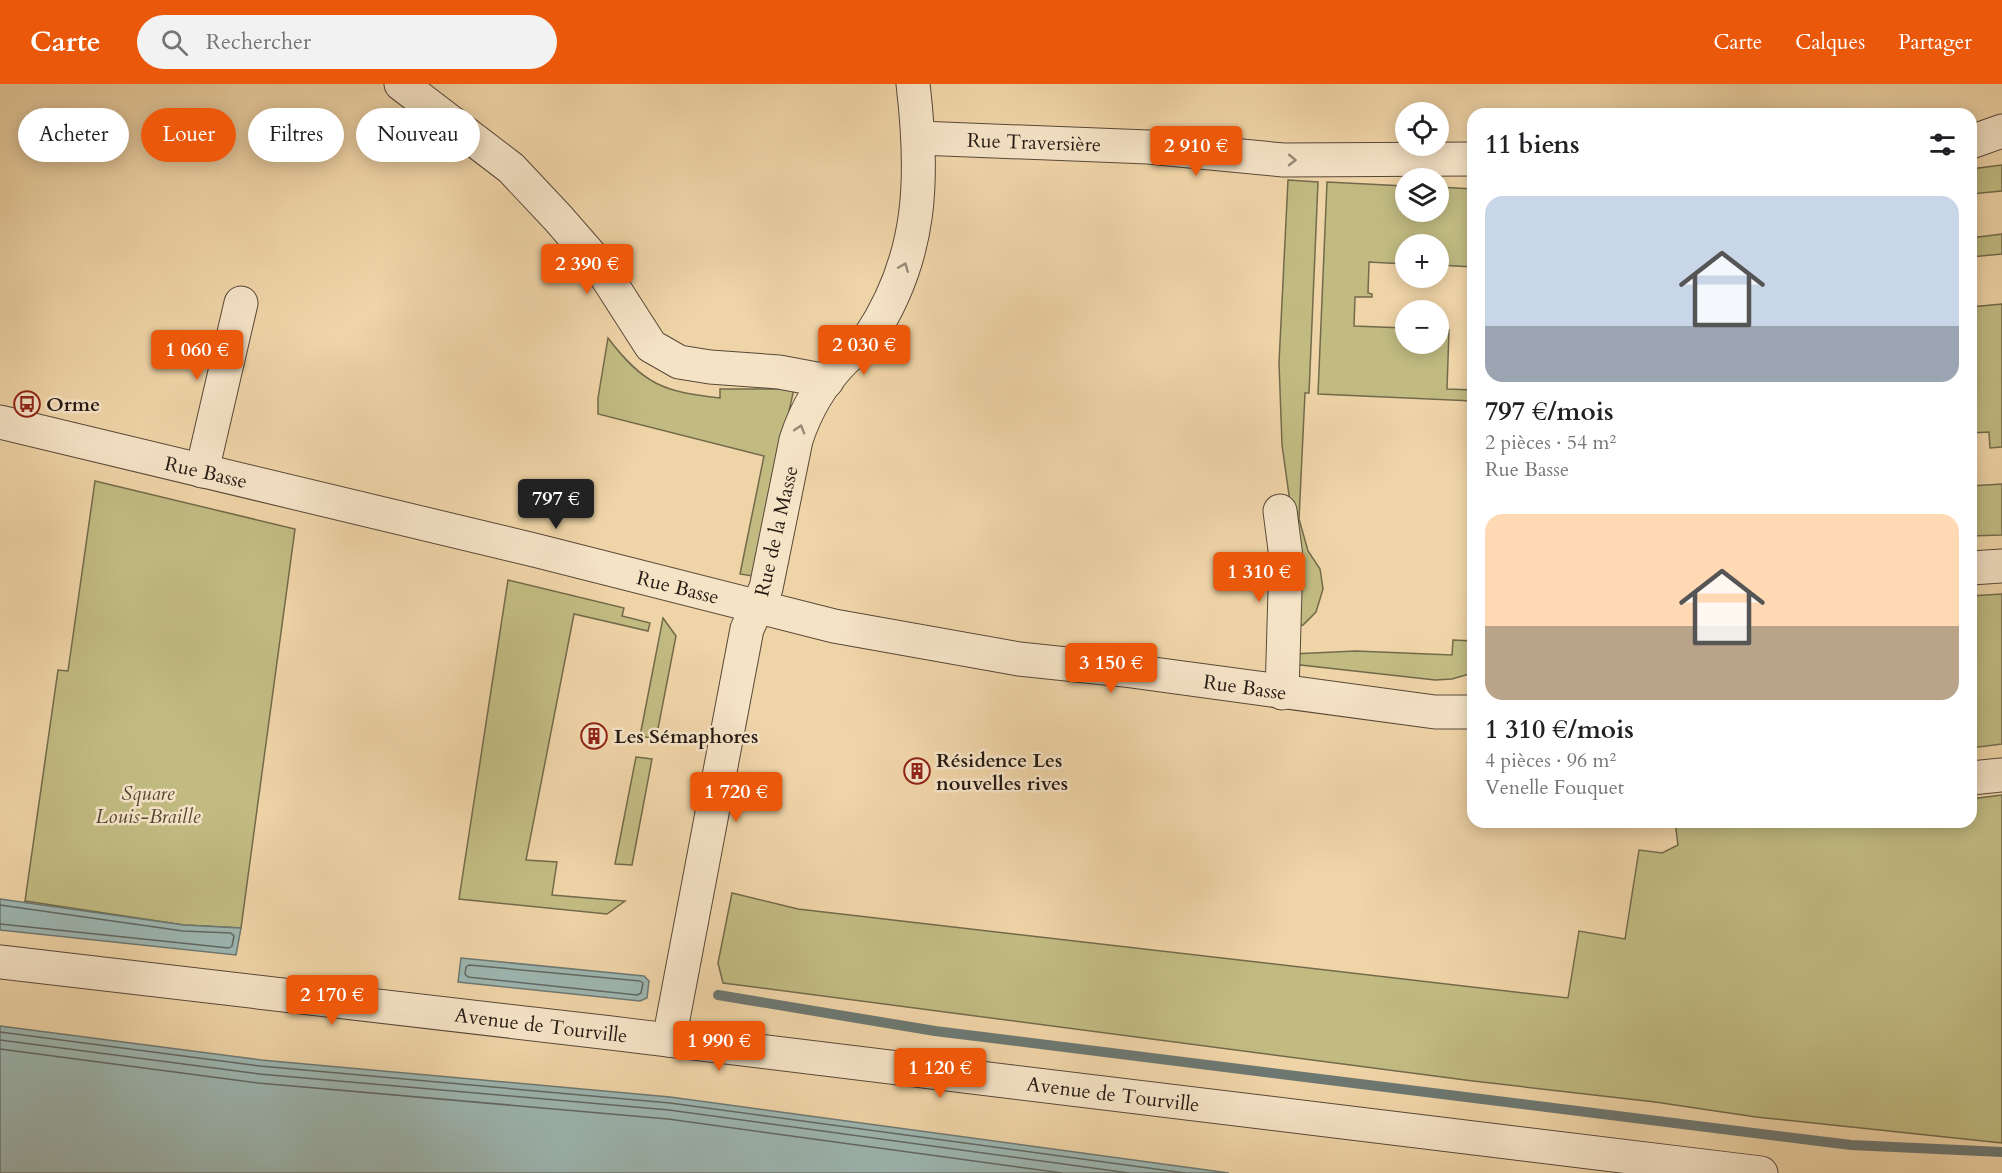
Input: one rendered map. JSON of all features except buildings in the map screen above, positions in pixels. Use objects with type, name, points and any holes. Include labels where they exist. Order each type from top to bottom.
[{"type":"street","points":[[401,84],[511,168],[599,265],[651,346],[679,362],[710,367],[779,372],[827,381]]},
{"type":"street","name":"Rue de la Masse","points":[[669,1040],[747,629],[758,608],[768,580],[796,440],[803,418],[827,381],[846,359],[868,340],[890,301],[907,261],[916,219],[919,138],[913,84]]},
{"type":"street","name":"Rue Traversière","points":[[919,138],[1148,147],[1283,160],[1467,159]]},
{"type":"street","points":[[202,471],[240,303]]},
{"type":"street","name":"Rue Basse","points":[[0,422],[538,551],[834,626],[989,654],[1435,712],[1467,712]]},
{"type":"street","points":[[1280,511],[1286,556],[1282,693]]},
{"type":"street","points":[[1977,568],[2002,566]]},
{"type":"street","points":[[1977,777],[2002,775]]},
{"type":"street","name":"Avenue de Tourville","points":[[0,962],[669,1040],[1761,1173]]},
{"type":"green space","points":[[2002,165],[2002,191],[1977,193],[1977,168]]},
{"type":"green space","points":[[1288,180],[1318,182],[1309,393],[1305,393],[1299,519],[1308,551],[1320,569],[1323,589],[1316,612],[1303,625],[1294,627],[1295,538],[1282,445],[1279,363]]},
{"type":"green space","points":[[1327,182],[1395,185],[1395,222],[1449,222],[1449,188],[1467,189],[1467,267],[1449,266],[1449,234],[1395,234],[1395,263],[1369,262],[1368,293],[1372,294],[1372,297],[1355,297],[1354,326],[1395,328],[1395,354],[1448,354],[1447,389],[1467,390],[1467,401],[1318,394]]},
{"type":"green space","points":[[2002,234],[2002,254],[1977,256],[1977,237]]},
{"type":"green space","points":[[2002,304],[2002,447],[1990,448],[1989,432],[1977,433],[1977,306]]},
{"type":"green space","points":[[608,338],[632,366],[644,376],[669,389],[683,393],[720,398],[720,389],[794,389],[752,576],[740,574],[764,456],[598,414],[598,398]]},
{"type":"green space","name":"Square Louis-Braille","points":[[95,481],[295,529],[241,928],[184,925],[25,901],[58,670],[68,671]]},
{"type":"green space","points":[[2002,484],[2002,535],[1977,536],[1977,486]]},
{"type":"green space","points":[[508,580],[624,608],[622,616],[650,623],[648,631],[574,614],[526,860],[557,862],[552,895],[625,901],[607,914],[459,899]]},
{"type":"green space","points":[[2002,594],[2002,744],[1977,747],[1977,596]]},
{"type":"green space","points":[[663,618],[676,636],[656,739],[640,736]]},
{"type":"green space","points":[[1453,640],[1467,641],[1467,675],[1435,680],[1292,664],[1292,654],[1356,651],[1452,655]]},
{"type":"green space","points":[[636,757],[652,759],[632,865],[615,864]]},
{"type":"green space","points":[[2002,795],[2002,1143],[1756,1117],[1655,1102],[1473,1081],[723,983],[718,963],[732,893],[798,909],[1568,998],[1579,931],[1625,939],[1639,850],[1662,853],[1678,845],[1676,828],[1977,828],[1977,798]]},
{"type":"water","points":[[0,899],[184,925],[241,928],[236,955],[0,930]]},
{"type":"water","points":[[461,958],[644,976],[649,981],[647,998],[640,1001],[458,982]]},
{"type":"water","points":[[0,1026],[261,1060],[670,1097],[1229,1173],[0,1173]]},
{"type":"waterway","points":[[718,995],[935,1031],[1851,1145],[2002,1152]]},
{"type":"place","name":"Orme","points":[[27,404]]},
{"type":"place","name":"Les Sémaphores","points":[[594,736]]},
{"type":"place","name":"Résidence Les nouvelles rives","points":[[917,771]]}]
